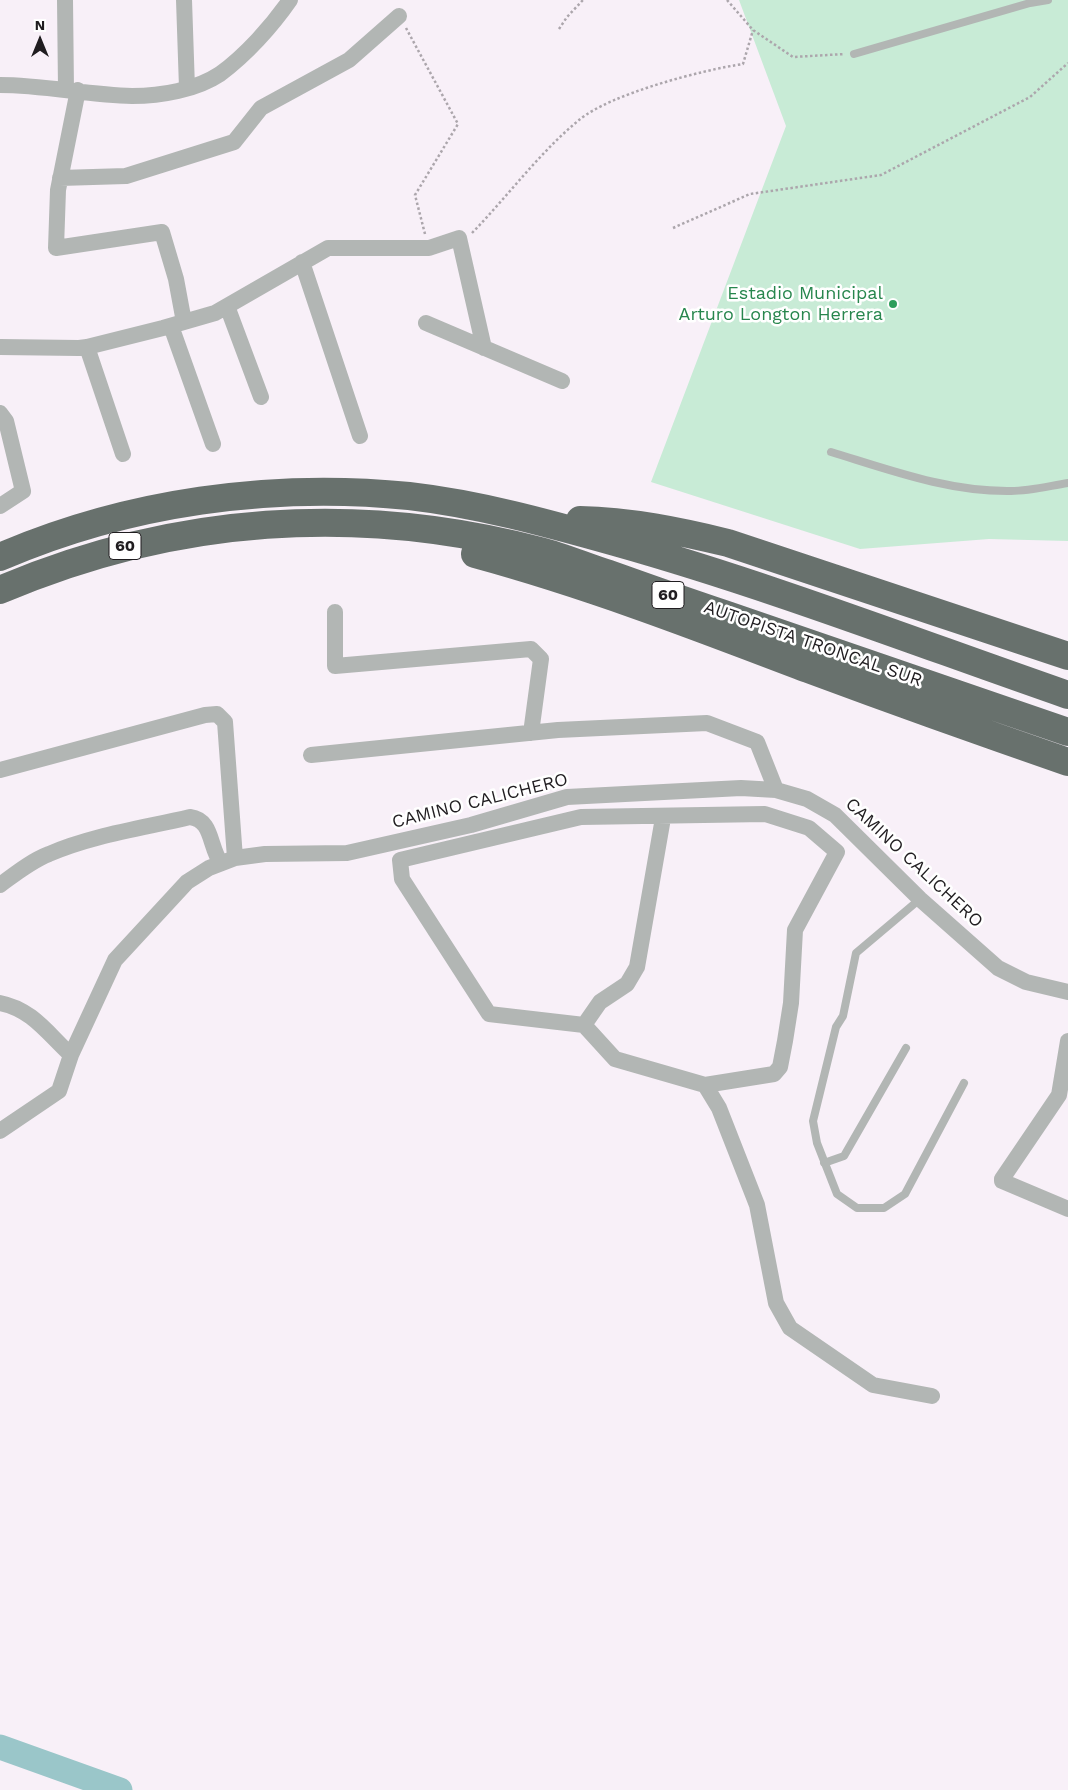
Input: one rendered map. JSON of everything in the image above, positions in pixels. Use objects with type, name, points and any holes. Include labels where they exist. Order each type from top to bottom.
[{"type":"highway","name":"AUTOPISTA TRONCAL SUR","points":[[0,557],[78,528],[153,509],[238,496],[280,493],[357,493],[409,496],[485,508],[536,520],[691,563],[1068,695]]},
{"type":"highway","points":[[536,520],[604,520],[674,530],[728,543],[1068,656]]},
{"type":"highway","name":"AUTOPISTA TRONCAL SUR","points":[[0,590],[63,565],[139,543],[197,532],[256,524],[326,523],[396,526],[470,536],[543,552],[1068,732]]},
{"type":"highway","points":[[256,524],[467,552],[546,573],[1068,762]]},
{"type":"street","points":[[65,0],[72,89],[60,178],[56,248],[162,232],[176,279],[178,324],[213,444]]},
{"type":"street","points":[[184,0],[187,88]]},
{"type":"street","points":[[0,84],[72,89],[132,96],[166,93],[187,88],[219,74],[250,46],[280,14],[290,0]]},
{"type":"street","points":[[60,178],[126,176],[234,142],[262,108],[349,60],[399,16]]},
{"type":"street","points":[[0,346],[87,347],[215,313],[328,248],[428,248],[458,238],[484,348]]},
{"type":"street","points":[[302,262],[360,436]]},
{"type":"street","points":[[226,306],[261,397]]},
{"type":"street","points":[[426,322],[562,381]]},
{"type":"street","points":[[87,347],[123,454]]},
{"type":"street","points":[[0,414],[6,421],[22,492],[0,506]]},
{"type":"street","points":[[335,612],[335,666],[531,649],[541,659],[531,733]]},
{"type":"street","points":[[0,770],[205,715],[217,714],[225,722],[228,861]]},
{"type":"street","points":[[311,755],[531,733],[707,723],[757,742],[776,790]]},
{"type":"street","name":"CAMINO CALICHERO","points":[[0,1131],[59,1091],[71,1056],[115,960],[187,882],[228,861],[266,854],[347,853],[471,825],[567,797],[741,788],[792,793],[822,806],[835,815],[920,899],[998,968],[1026,982],[1068,992]]},
{"type":"street","points":[[836,852],[809,828],[765,814],[663,818],[581,817],[400,860],[402,879],[489,1014],[584,1026],[616,1058],[705,1085],[774,1074],[780,1066],[791,1003],[795,930],[836,852],[854,833]]},
{"type":"street","points":[[0,885],[48,854],[102,838],[190,817],[200,818],[207,825],[211,845],[228,861]]},
{"type":"street","points":[[584,1026],[600,1002],[627,984],[638,968],[663,818]]},
{"type":"street","points":[[0,1003],[15,1006],[28,1013],[71,1056]]},
{"type":"street","points":[[1068,1041],[1059,1095],[1002,1179],[1002,1181],[1068,1209]]},
{"type":"street","points":[[705,1085],[719,1108],[757,1205],[776,1303],[790,1328],[873,1385],[932,1396]]},
{"type":"lane","points":[[854,54],[1030,3],[1048,0]]},
{"type":"lane","points":[[831,452],[911,477],[964,489],[1012,492],[1068,483]]},
{"type":"lane","points":[[920,899],[856,953],[843,1016],[836,1027],[814,1121],[817,1143],[837,1194],[857,1208],[884,1208],[905,1194],[964,1083]]},
{"type":"lane","points":[[824,1163],[844,1156],[906,1048]]},
{"type":"path","points":[[559,29],[567,17],[584,0]]},
{"type":"path","points":[[727,0],[753,30],[793,57],[854,54]]},
{"type":"path","points":[[399,16],[458,124],[415,195],[428,248]]},
{"type":"path","points":[[458,238],[472,233],[520,179],[580,120],[613,101],[713,68],[743,64],[753,30]]},
{"type":"path","points":[[673,228],[750,194],[881,175],[1030,97],[1068,63]]},
{"type":"green space","name":"Estadio Municipal Arturo Longton Herrera","points":[[739,0],[1068,0],[1068,541],[989,539],[860,549],[651,482],[786,126]]},
{"type":"waterway","points":[[0,1747],[120,1790]]},
{"type":"place","name":"Estadio Municipal Arturo Longton Herrera","points":[[893,304]]}]
